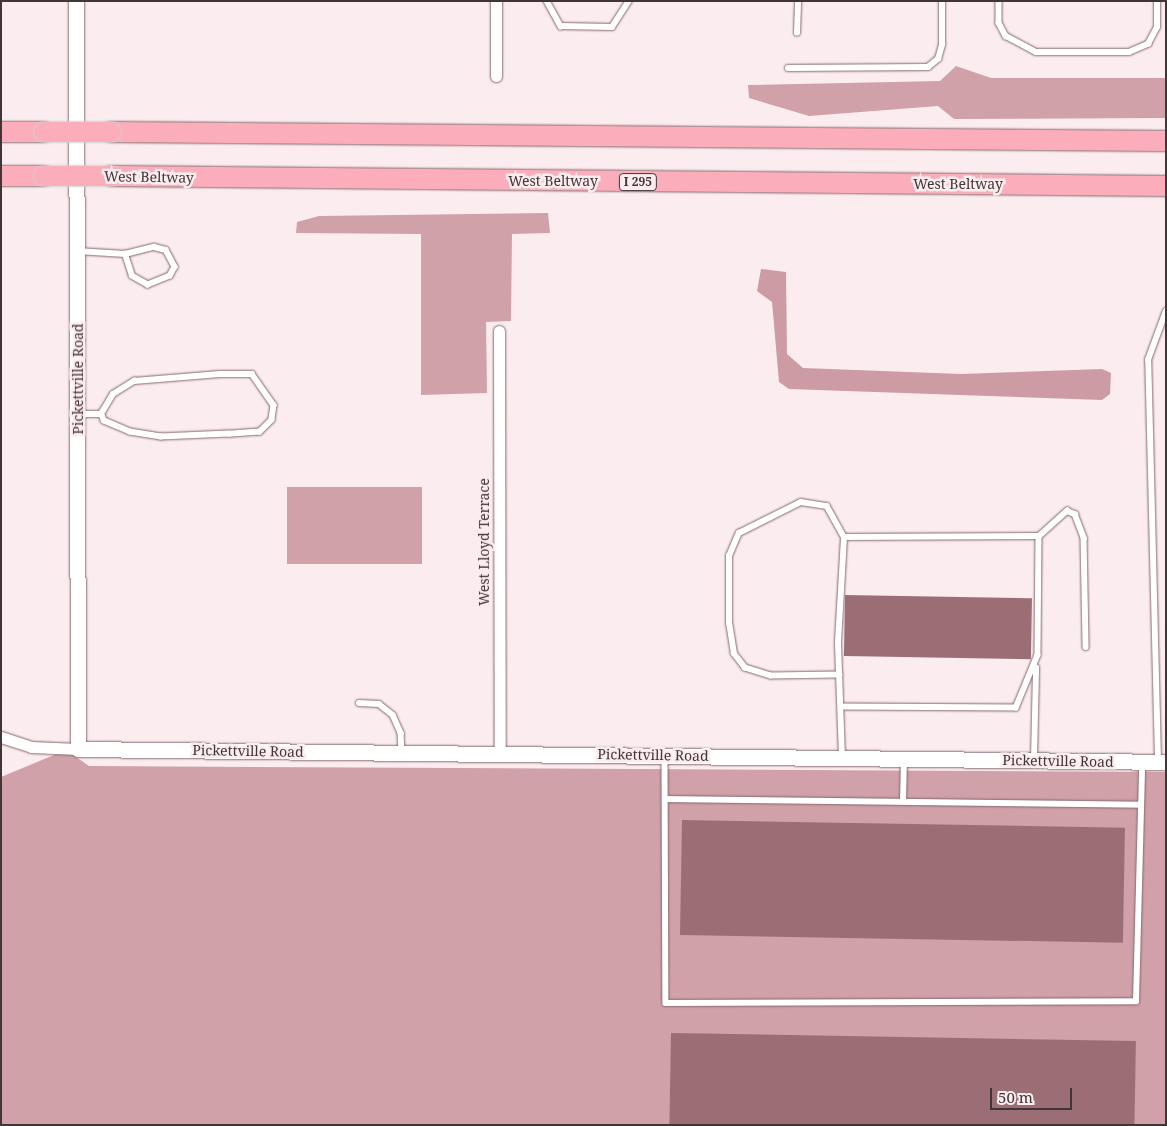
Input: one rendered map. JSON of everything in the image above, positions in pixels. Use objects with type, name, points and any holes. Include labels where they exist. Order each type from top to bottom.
[{"type":"highway","points":[[1,132],[1166,141]]},
{"type":"highway","name":"West Beltway","points":[[1,176],[1166,186]]},
{"type":"street","name":"Pickettville Road","points":[[76,1],[78,749],[1162,762]]},
{"type":"street","points":[[496,1],[496,76]]},
{"type":"street","name":"West Lloyd Terrace","points":[[499,331],[500,753]]},
{"type":"street","points":[[1,737],[31,747],[78,749]]},
{"type":"lane","points":[[546,1],[561,26],[612,27],[629,1]]},
{"type":"lane","points":[[797,33],[798,1]]},
{"type":"lane","points":[[788,68],[928,67],[938,59],[942,46],[942,1]]},
{"type":"lane","points":[[999,1],[999,23],[1006,36],[1036,52],[1129,52],[1148,44],[1157,27],[1157,1]]},
{"type":"lane","points":[[77,250],[125,254],[154,247],[166,250],[175,267],[170,276],[148,285],[132,276],[125,254]]},
{"type":"lane","points":[[1162,762],[1148,360],[1166,311]]},
{"type":"lane","points":[[220,374],[252,374],[274,405],[272,420],[260,432],[228,434],[161,437],[130,432],[104,421],[101,414],[113,394],[134,381],[220,374]]},
{"type":"lane","points":[[78,414],[101,414]]},
{"type":"lane","points":[[840,675],[772,676],[745,668],[734,654],[729,624],[729,556],[740,533],[801,502],[827,506],[844,537],[838,606],[842,707],[842,758]]},
{"type":"lane","points":[[844,537],[1039,536],[1067,511],[1075,514],[1084,538],[1086,647]]},
{"type":"lane","points":[[1034,761],[1039,536]]},
{"type":"lane","points":[[842,707],[1016,708],[1036,660]]},
{"type":"lane","points":[[359,703],[379,704],[393,715],[401,733],[402,752]]},
{"type":"lane","points":[[665,756],[666,1003],[1136,1001],[1142,762]]},
{"type":"lane","points":[[903,802],[904,759]]},
{"type":"lane","points":[[665,799],[1141,804]]},
{"type":"shaded area","points":[[956,66],[991,78],[1166,78],[1166,118],[954,119],[938,106],[809,116],[749,98],[748,85],[940,81]]},
{"type":"shaded area","points":[[548,213],[550,233],[512,234],[511,321],[486,322],[487,393],[421,395],[421,234],[296,233],[297,222],[319,216]]},
{"type":"shaded area","points":[[761,269],[786,272],[787,354],[803,368],[961,374],[1102,369],[1111,373],[1110,394],[1102,400],[789,389],[779,382],[772,302],[757,291]]},
{"type":"shaded area","points":[[287,487],[422,487],[422,564],[287,564]]},
{"type":"shaded area","points":[[66,750],[89,766],[1166,772],[1166,1125],[1,1125],[1,777]]},
{"type":"building","points":[[845,595],[1032,598],[1031,659],[844,656]]},
{"type":"building","points":[[682,820],[1125,828],[1123,943],[680,935]]},
{"type":"building","points":[[671,1033],[1136,1041],[1134,1125],[669,1125]]}]
